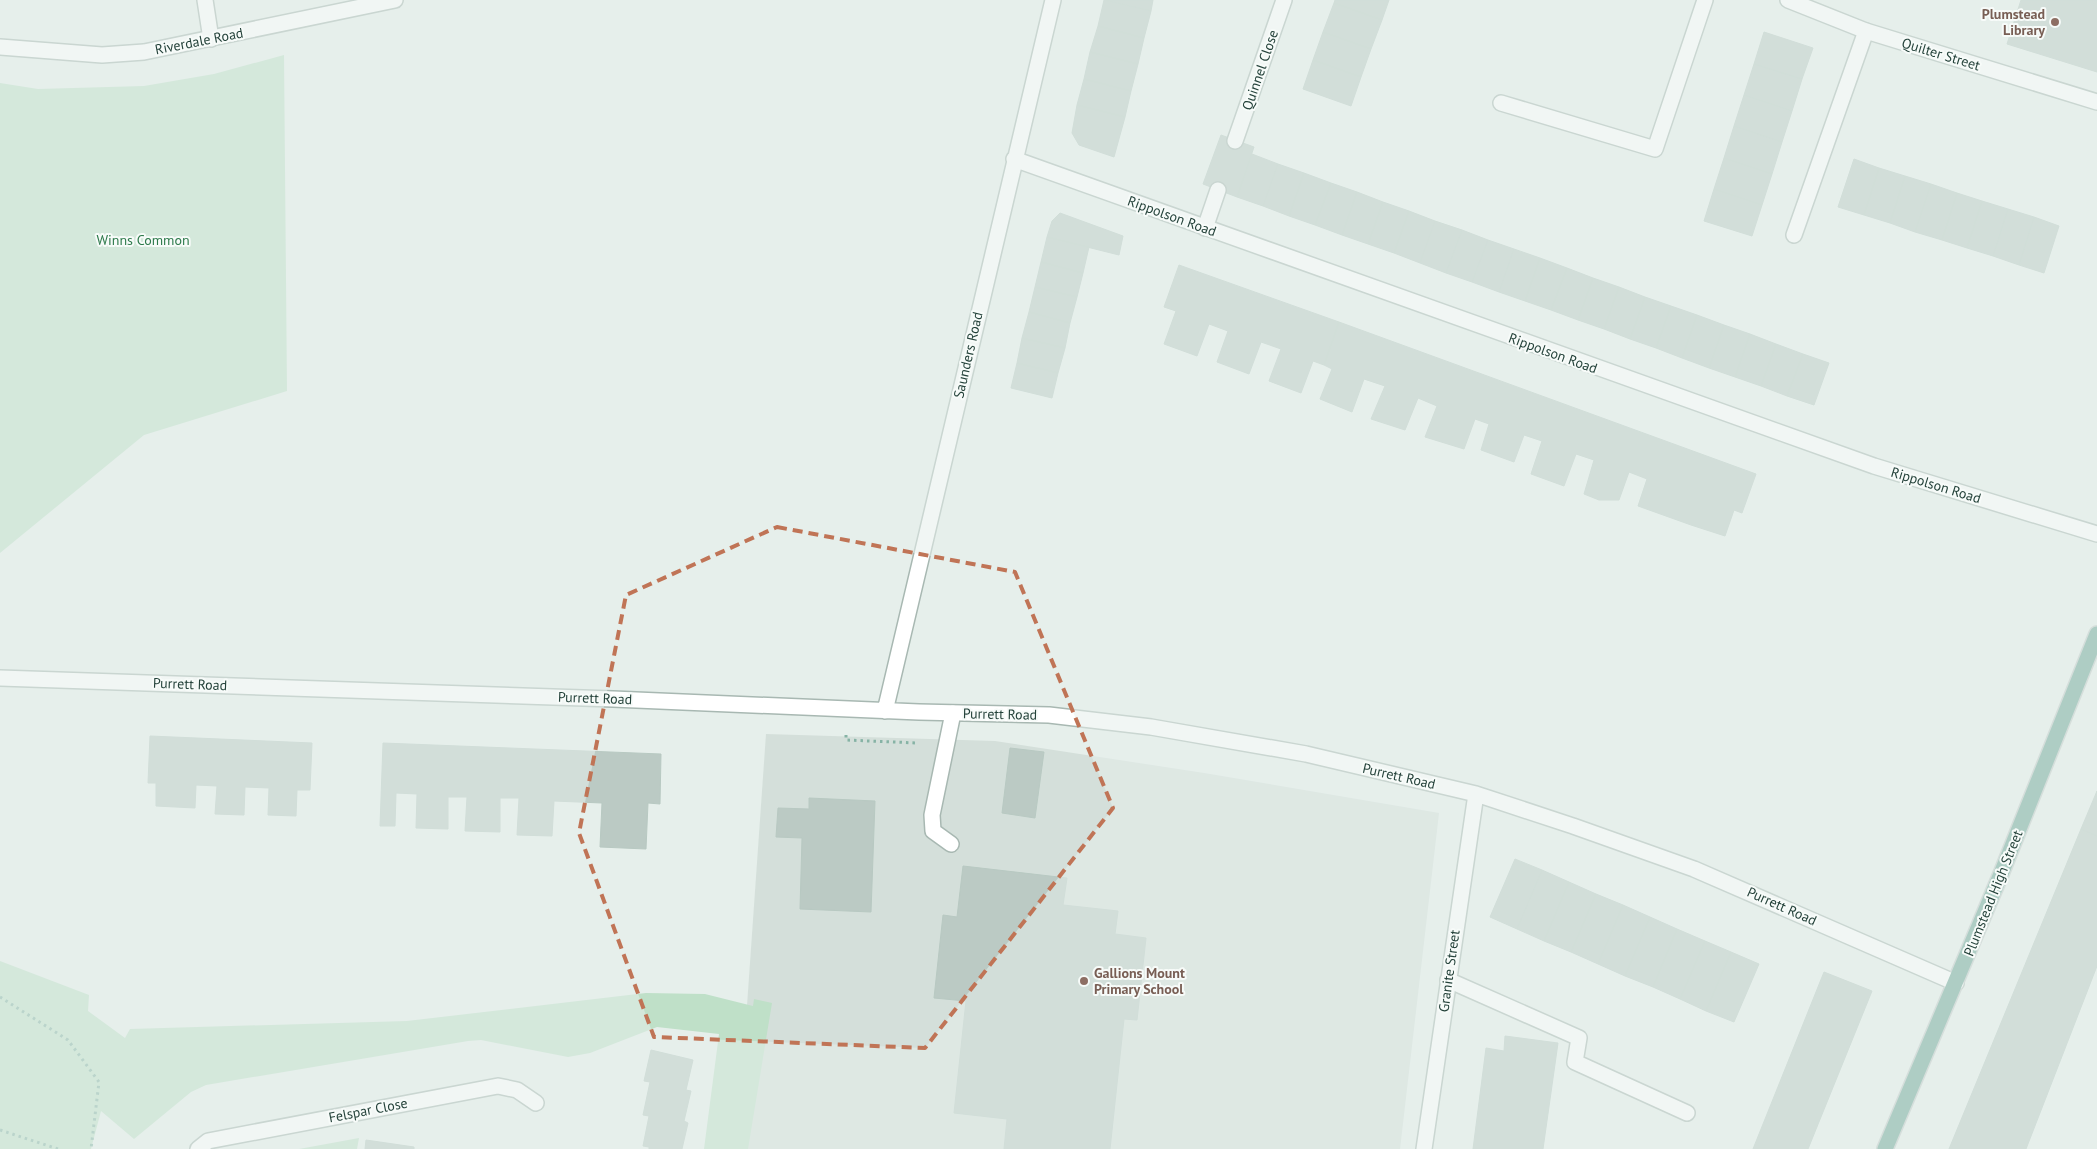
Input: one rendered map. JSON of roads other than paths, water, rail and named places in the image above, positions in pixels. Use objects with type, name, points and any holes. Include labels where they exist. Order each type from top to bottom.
[{"type":"main road","name":"Plumstead High Street","points":[[1885,1149],[2002,874],[2097,634]]},
{"type":"street","points":[[205,0],[211,39]]},
{"type":"street","name":"Riverdale Road","points":[[0,47],[102,55],[144,52],[395,0]]},
{"type":"street","name":"Saunders Road","points":[[885,710],[1053,0]]},
{"type":"street","name":"Quinnel Close","points":[[1235,141],[1284,0]]},
{"type":"street","points":[[1501,104],[1655,149],[1705,0]]},
{"type":"street","name":"Quilter Street","points":[[1796,2],[1866,31],[2097,102]]},
{"type":"street","points":[[1794,235],[1866,31]]},
{"type":"street","name":"Rippolson Road","points":[[1014,160],[1874,466],[2097,534]]},
{"type":"street","points":[[1205,228],[1218,190]]},
{"type":"street","name":"Purrett Road","points":[[0,678],[1049,715],[1151,727],[1306,754],[1476,794],[1694,869],[1956,983]]},
{"type":"street","points":[[951,844],[934,831],[932,815],[953,713]]},
{"type":"street","name":"Granite Street","points":[[1424,1149],[1476,794]]},
{"type":"street","points":[[1448,980],[1579,1038],[1575,1062],[1687,1113]]},
{"type":"street","name":"Felspar Close","points":[[198,1149],[208,1141],[498,1086],[517,1090],[536,1104]]},
{"type":"place","name":"Plumstead Library","points":[[2055,22]]},
{"type":"place","name":"Gallions Mount Primary School","points":[[1084,981]]},
{"type":"park label","name":"Winns Common","points":[[143,240]]}]
